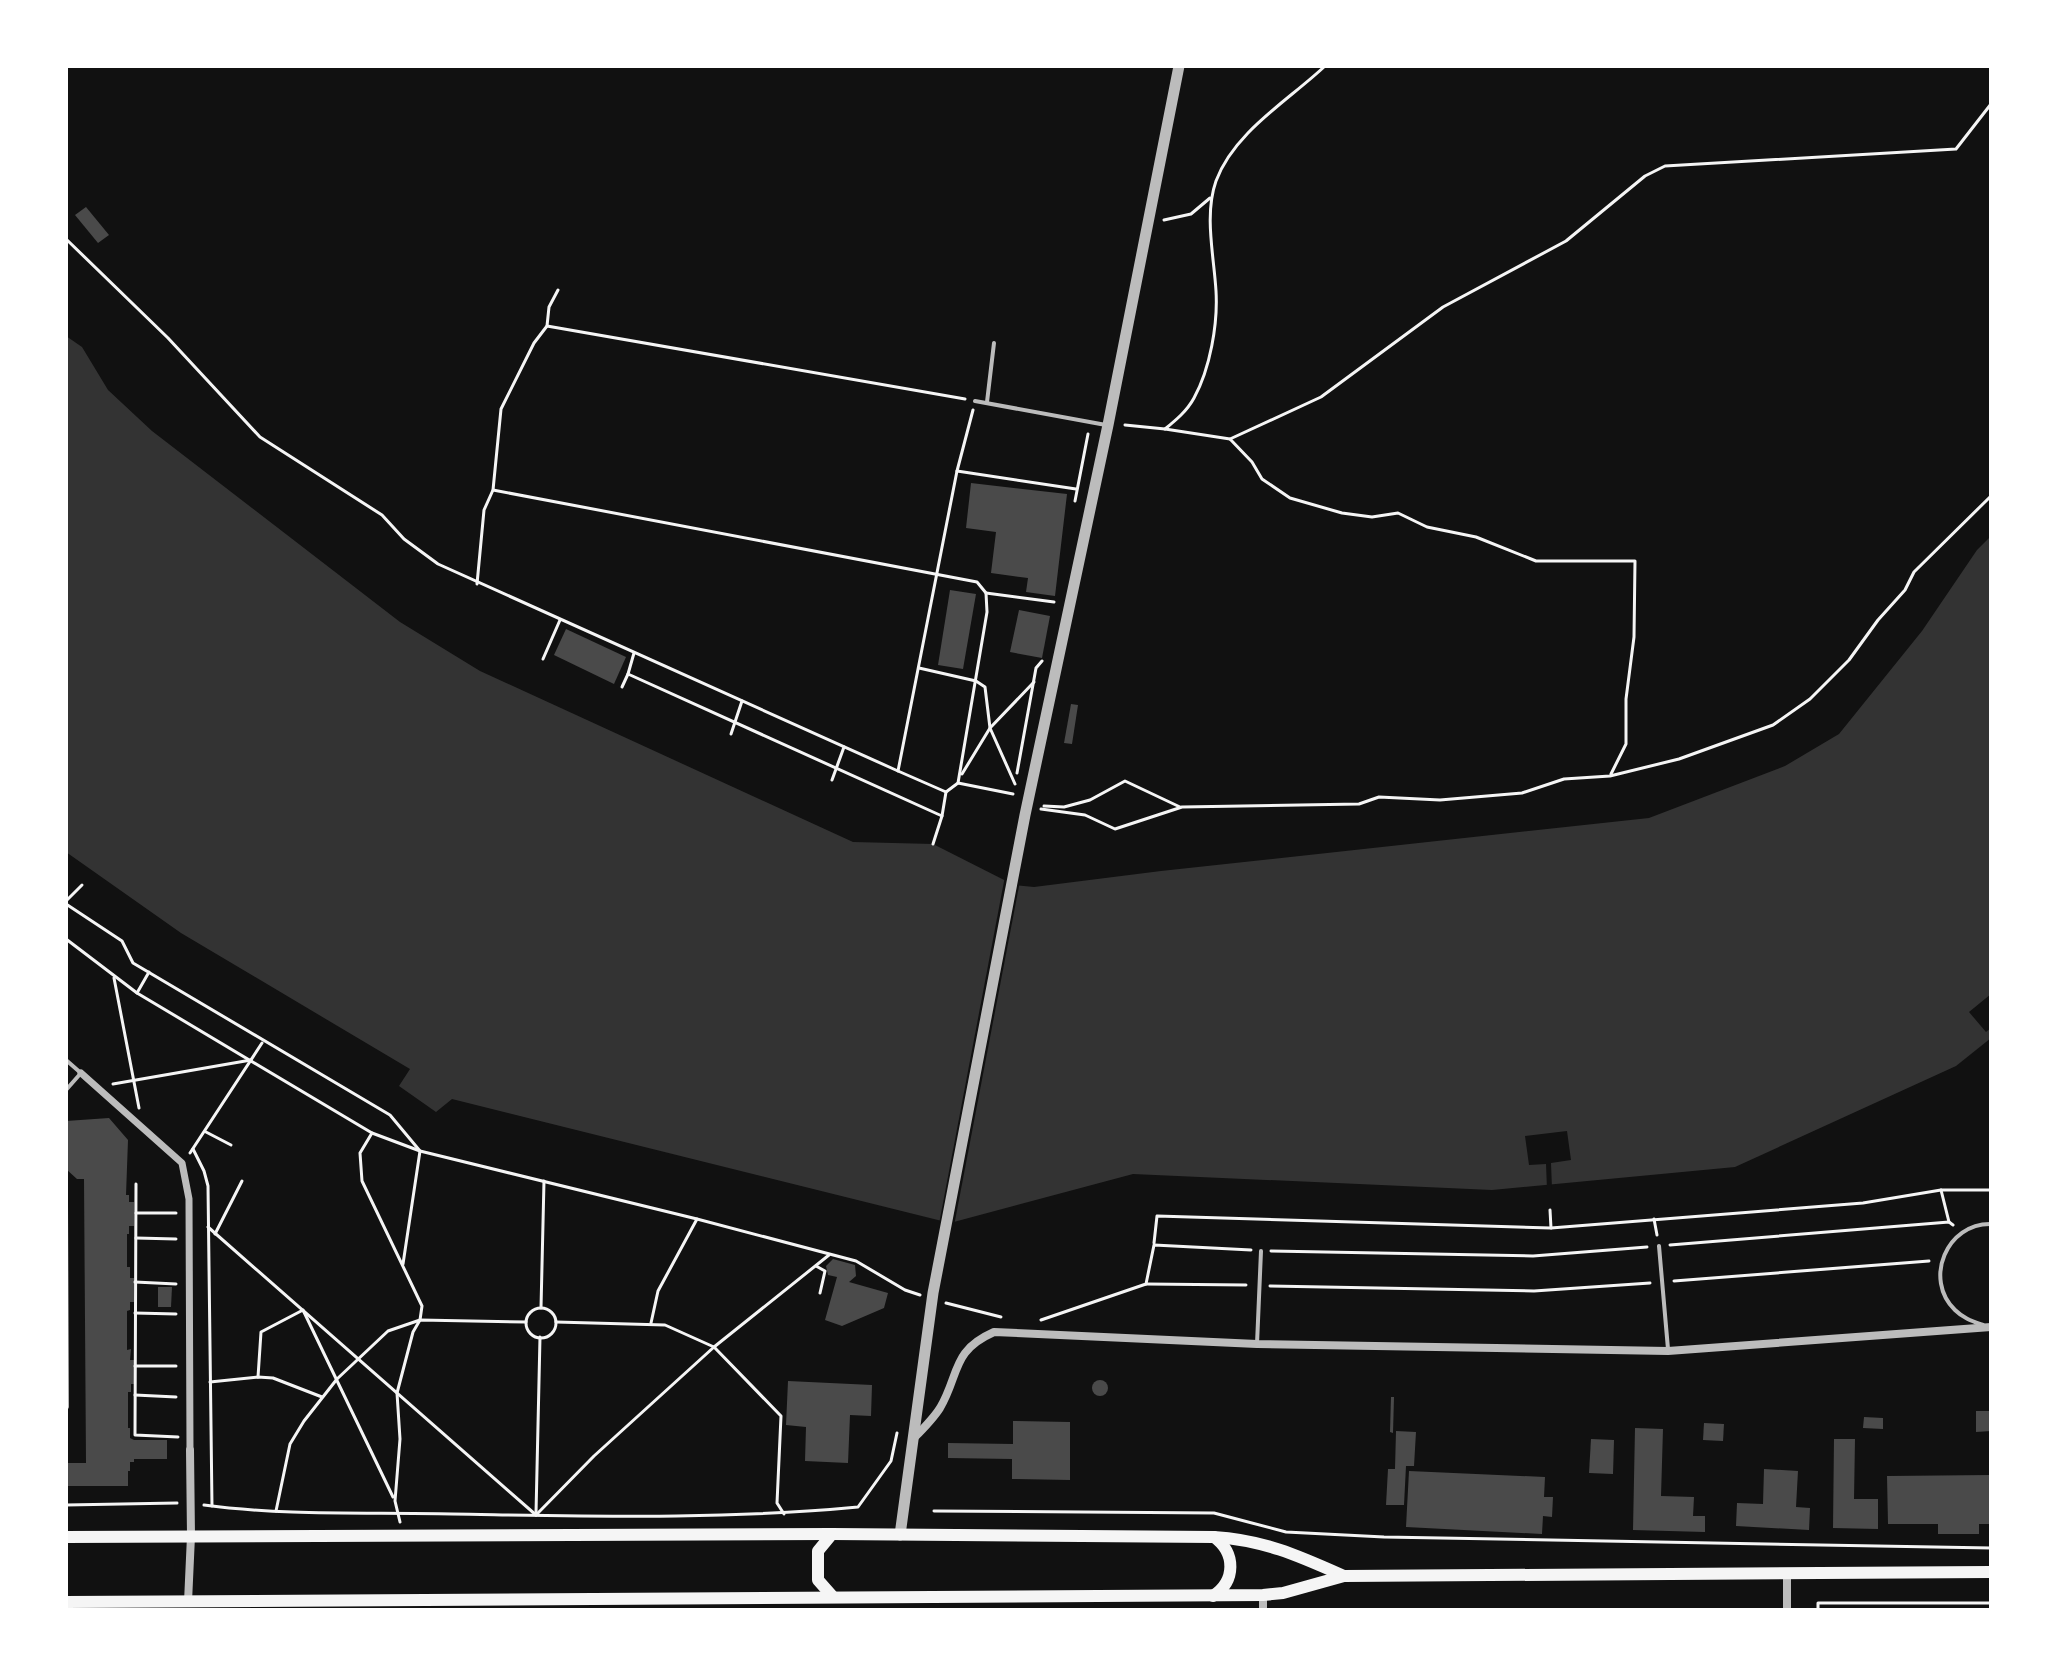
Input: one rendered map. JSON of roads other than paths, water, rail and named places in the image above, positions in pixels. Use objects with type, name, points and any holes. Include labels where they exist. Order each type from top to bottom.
[{"type":"main road","points":[[832,1534],[818,1551],[818,1580],[833,1597]]},
{"type":"main road","points":[[66,1537],[832,1534],[1214,1537],[1253,1541],[1285,1549],[1344,1576]]},
{"type":"main road","points":[[1213,1596],[1223,1589],[1229,1574],[1229,1553],[1224,1544],[1214,1537]]},
{"type":"main road","points":[[66,1602],[1213,1596],[1283,1593],[1344,1576],[1991,1572]]},
{"type":"street","points":[[900,1535],[933,1296],[1026,811],[1108,424],[1179,66]]},
{"type":"street","points":[[81,1073],[182,1163],[189,1199],[191,1536],[188,1602]]},
{"type":"street","points":[[913,1439],[940,1409],[959,1362],[973,1342],[994,1332],[1257,1344],[1668,1351],[1990,1328]]},
{"type":"street","points":[[1787,1573],[1787,1610]]},
{"type":"street","points":[[1263,1595],[1263,1610]]},
{"type":"lane","points":[[987,402],[994,343]]},
{"type":"lane","points":[[975,401],[1108,424]]},
{"type":"lane","points":[[66,1060],[182,1163]]},
{"type":"lane","points":[[66,1090],[81,1073]]},
{"type":"lane","points":[[66,1203],[67,1407]]},
{"type":"lane","points":[[1990,1328],[1953,1309],[1944,1294],[1940,1276],[1942,1261],[1951,1242],[1963,1231],[1991,1224]]},
{"type":"lane","points":[[1659,1246],[1668,1351]]},
{"type":"lane","points":[[1257,1344],[1261,1251]]}]
